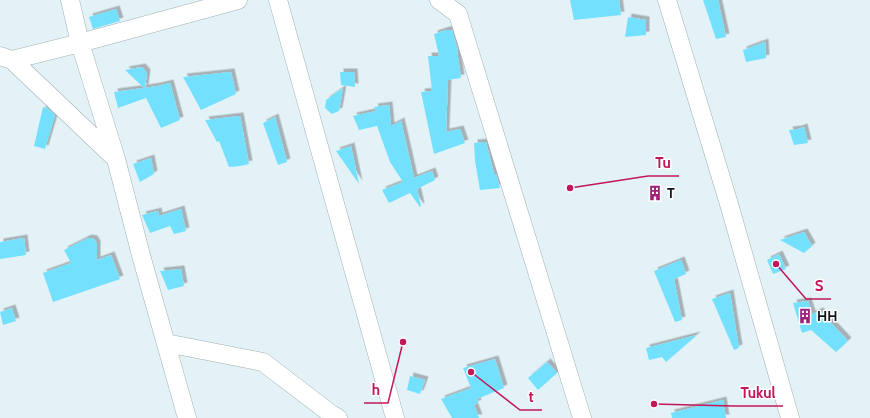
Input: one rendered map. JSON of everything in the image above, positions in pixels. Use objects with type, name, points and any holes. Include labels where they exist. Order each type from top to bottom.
[{"type":"street","points":[[70,0],[80,43],[116,159],[142,259],[187,418]]},
{"type":"street","points":[[6,58],[80,43],[238,0]]},
{"type":"street","points":[[278,0],[395,418]]},
{"type":"street","points":[[439,0],[458,14],[582,418]]},
{"type":"street","points":[[667,0],[729,204],[790,418]]},
{"type":"street","points":[[6,58],[116,159]]},
{"type":"street","points":[[166,343],[263,362],[330,414],[338,418]]},
{"type":"building","points":[[570,0],[619,0],[621,15],[574,20]]},
{"type":"building","points":[[703,0],[718,0],[726,37],[716,39]]},
{"type":"building","points":[[116,9],[120,21],[93,29],[89,17]]},
{"type":"building","points":[[628,17],[646,20],[646,35],[625,37]]},
{"type":"building","points":[[446,30],[452,30],[458,51],[461,78],[448,80],[446,132],[460,129],[465,143],[434,154],[421,92],[432,91],[428,56],[439,56],[434,34]]},
{"type":"building","points":[[765,42],[766,58],[746,62],[743,50]]},
{"type":"building","points":[[142,67],[147,73],[145,88],[170,83],[180,120],[161,128],[146,98],[118,108],[114,92],[144,88],[125,70]]},
{"type":"building","points":[[231,72],[236,94],[201,110],[183,77]]},
{"type":"building","points":[[340,72],[354,72],[355,87],[341,85]]},
{"type":"building","points":[[343,88],[339,111],[332,114],[325,108],[326,100]]},
{"type":"building","points":[[389,105],[391,126],[401,121],[414,178],[432,171],[435,180],[417,189],[420,207],[410,193],[389,203],[382,190],[403,182],[390,162],[377,126],[359,130],[353,116],[376,111],[374,107]]},
{"type":"building","points":[[43,107],[47,108],[55,115],[45,149],[34,146]]},
{"type":"building","points":[[240,116],[249,164],[229,167],[219,141],[217,142],[205,120]]},
{"type":"building","points":[[275,117],[287,162],[278,165],[263,123]]},
{"type":"building","points":[[804,127],[808,143],[794,145],[789,130]]},
{"type":"building","points":[[486,142],[494,174],[496,174],[500,188],[480,190],[475,161],[474,143]]},
{"type":"building","points":[[351,146],[359,184],[336,151]]},
{"type":"building","points":[[151,158],[154,174],[140,182],[133,164]]},
{"type":"building","points":[[181,209],[186,231],[174,234],[170,226],[150,233],[142,215],[158,211],[159,216]]},
{"type":"building","points":[[804,232],[812,246],[804,253],[780,240]]},
{"type":"building","points":[[24,238],[26,255],[0,259],[0,242]]},
{"type":"building","points":[[88,238],[94,239],[97,244],[97,260],[111,255],[120,279],[53,302],[43,273],[71,263],[64,250]]},
{"type":"building","points":[[779,254],[786,269],[773,274],[767,260]]},
{"type":"building","points":[[681,260],[686,274],[674,279],[682,320],[675,322],[654,271]]},
{"type":"building","points":[[181,269],[184,286],[168,290],[160,271]]},
{"type":"building","points":[[730,293],[739,348],[734,350],[712,299]]},
{"type":"building","points":[[808,301],[812,314],[820,311],[848,341],[836,352],[811,330],[802,333],[793,303]]},
{"type":"building","points":[[12,308],[16,321],[3,325],[0,312]]},
{"type":"building","points":[[697,335],[666,362],[662,357],[649,360],[646,348]]},
{"type":"building","points":[[495,359],[504,388],[477,399],[478,403],[474,405],[479,418],[452,418],[441,399],[471,388],[463,368]]},
{"type":"building","points":[[547,362],[557,373],[538,390],[528,378]]},
{"type":"building","points":[[410,376],[425,380],[420,394],[407,390]]},
{"type":"building","points":[[723,400],[726,418],[672,418],[671,413]]},
{"type":"place","name":"Tu","points":[[570,188]]},
{"type":"place","name":"T","points":[[655,193]]},
{"type":"place","name":"S","points":[[776,264]]},
{"type":"place","name":"HH","points":[[805,316]]},
{"type":"place","name":"h","points":[[403,342]]},
{"type":"place","name":"t","points":[[471,372]]},
{"type":"place","name":"Tukul","points":[[654,404]]}]
